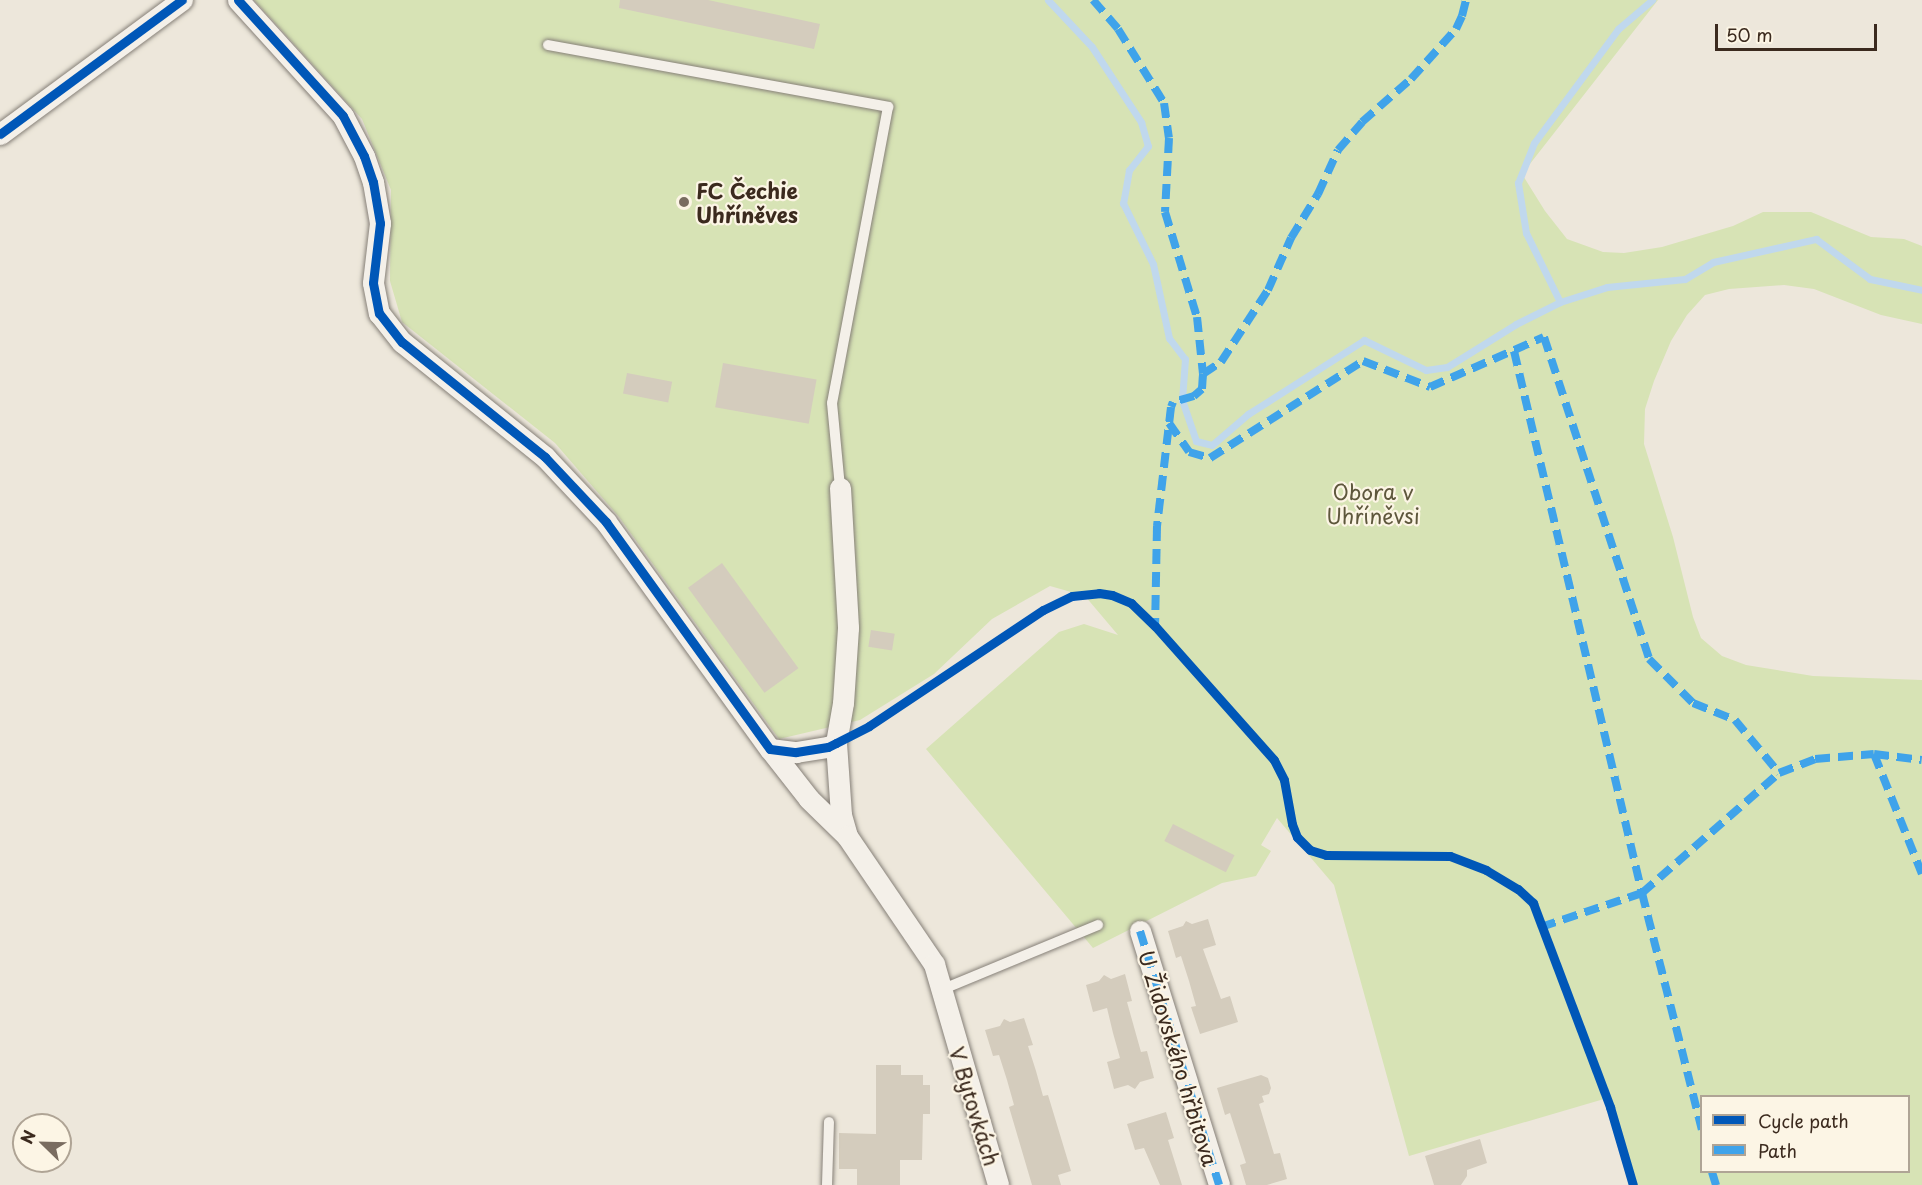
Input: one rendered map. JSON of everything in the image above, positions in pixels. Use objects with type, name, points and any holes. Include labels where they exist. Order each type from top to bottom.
[{"type":"street","points":[[0,134],[182,0]]},
{"type":"street","points":[[238,0],[344,116],[364,156],[374,182],[380,223],[373,283],[379,313],[402,342],[545,457],[606,522],[770,749],[809,799],[847,836]]},
{"type":"street","points":[[840,488],[848,628],[843,703],[836,743],[841,815],[847,836]]},
{"type":"street","points":[[770,749],[796,752],[828,747],[836,743]]},
{"type":"street","name":"V Bytovkách","points":[[847,836],[934,964],[998,1185]]},
{"type":"street","name":"U Židovského hřbitova","points":[[1140,931],[1219,1185]]},
{"type":"lane","points":[[548,45],[888,107],[832,403],[840,488]]},
{"type":"lane","points":[[941,990],[1098,925]]},
{"type":"lane","points":[[826,1185],[829,1122]]},
{"type":"green space","name":"Obora v Uhříněvsi","points":[[254,0],[1658,0],[1522,174],[1545,211],[1567,239],[1603,252],[1624,253],[1662,247],[1733,226],[1763,212],[1811,212],[1871,237],[1904,239],[1922,246],[1922,324],[1881,315],[1814,289],[1784,285],[1729,289],[1705,295],[1687,315],[1671,341],[1654,381],[1645,409],[1644,444],[1673,537],[1693,617],[1701,638],[1722,656],[1746,665],[1813,676],[1922,680],[1922,1185],[1629,1185],[1604,1099],[1409,1156],[1334,885],[1277,818],[1261,845],[1271,851],[1256,876],[1222,883],[1093,948],[926,749],[1059,632],[1084,624],[1118,635],[1085,596],[1050,586],[992,619],[934,674],[860,720],[779,739],[619,517],[555,443],[402,322],[390,281],[391,190],[362,119]]},
{"type":"building","points":[[620,0],[708,0],[820,24],[814,49],[619,8]]},
{"type":"building","points":[[723,363],[817,379],[809,424],[715,407]]},
{"type":"building","points":[[627,373],[672,382],[668,402],[623,394]]},
{"type":"building","points":[[722,563],[798,668],[764,693],[688,588]]},
{"type":"building","points":[[871,630],[895,634],[892,651],[868,647]]},
{"type":"building","points":[[1173,824],[1234,855],[1226,872],[1164,841]]},
{"type":"building","points":[[1208,919],[1216,945],[1203,949],[1221,999],[1230,996],[1238,1022],[1200,1034],[1191,1007],[1196,1006],[1189,981],[1181,956],[1176,958],[1168,931],[1183,926],[1186,921],[1192,924]]},
{"type":"building","points":[[1125,974],[1132,1001],[1127,1002],[1141,1052],[1147,1051],[1154,1078],[1140,1082],[1135,1089],[1128,1085],[1114,1089],[1107,1062],[1120,1058],[1107,1008],[1093,1012],[1086,985],[1099,981],[1104,975],[1111,979]]},
{"type":"building","points":[[1024,1018],[1033,1045],[1028,1046],[1043,1096],[1048,1095],[1071,1171],[1058,1175],[1061,1185],[1032,1185],[1009,1107],[1014,1105],[1007,1080],[999,1055],[993,1056],[985,1030],[1000,1026],[1004,1019],[1010,1022]]},
{"type":"building","points":[[876,1065],[901,1065],[901,1075],[923,1075],[923,1085],[930,1085],[930,1114],[923,1114],[922,1160],[900,1160],[900,1185],[857,1185],[857,1169],[839,1169],[839,1133],[876,1134]]},
{"type":"building","points":[[1261,1075],[1268,1078],[1271,1088],[1269,1094],[1262,1096],[1264,1102],[1259,1104],[1274,1154],[1280,1153],[1287,1179],[1267,1185],[1246,1185],[1240,1165],[1246,1163],[1230,1113],[1225,1115],[1217,1088]]},
{"type":"building","points":[[1166,1112],[1174,1138],[1168,1140],[1182,1185],[1160,1185],[1144,1148],[1135,1150],[1127,1124]]},
{"type":"building","points":[[1480,1139],[1487,1163],[1467,1170],[1467,1176],[1461,1185],[1434,1185],[1425,1156]]},
{"type":"waterway","points":[[1048,0],[1092,47],[1141,122],[1148,146],[1129,170],[1123,203],[1153,264],[1169,338],[1185,359],[1182,400],[1196,441],[1212,445],[1248,414],[1364,340],[1426,370],[1447,367],[1516,324],[1560,302],[1607,287],[1685,279],[1713,262],[1816,239],[1870,279],[1922,290]]},
{"type":"waterway","points":[[1560,302],[1526,233],[1518,183],[1534,143],[1618,29],[1652,0]]},
{"type":"marked path","points":[[1093,0],[1118,29],[1164,103],[1169,138],[1165,212],[1197,317],[1203,374],[1202,389],[1194,396],[1173,402],[1171,407],[1157,526],[1155,626]]},
{"type":"marked path","points":[[1203,374],[1221,362],[1268,290],[1291,238],[1318,194],[1338,150],[1362,122],[1411,79],[1456,29],[1466,0]]},
{"type":"marked path","points":[[1169,423],[1189,452],[1210,458],[1363,361],[1430,387],[1544,337],[1649,659],[1693,703],[1735,720],[1779,773]]},
{"type":"marked path","points":[[1514,351],[1642,893],[1700,1122]]},
{"type":"marked path","points":[[1874,754],[1922,874]]},
{"type":"marked path","points":[[1541,927],[1642,893],[1779,773],[1815,759],[1874,754],[1922,760]]},
{"type":"marked path","points":[[1140,931],[1219,1185]]},
{"type":"marked path","points":[[1712,1173],[1716,1185]]},
{"type":"cycle path","points":[[0,134],[182,0]]},
{"type":"cycle path","points":[[238,0],[343,116],[364,156],[373,182],[380,223],[373,283],[379,313],[402,342],[545,457],[606,522],[770,749],[796,752],[828,747],[836,743],[869,726],[1043,610],[1072,596],[1099,593],[1112,595],[1131,603],[1155,626],[1274,760],[1284,780],[1292,824],[1297,837],[1310,850],[1326,855],[1450,856],[1486,870],[1518,889],[1533,903],[1610,1107],[1633,1185]]},
{"type":"place","name":"FC Čechie Uhříněves","points":[[684,202]]}]
